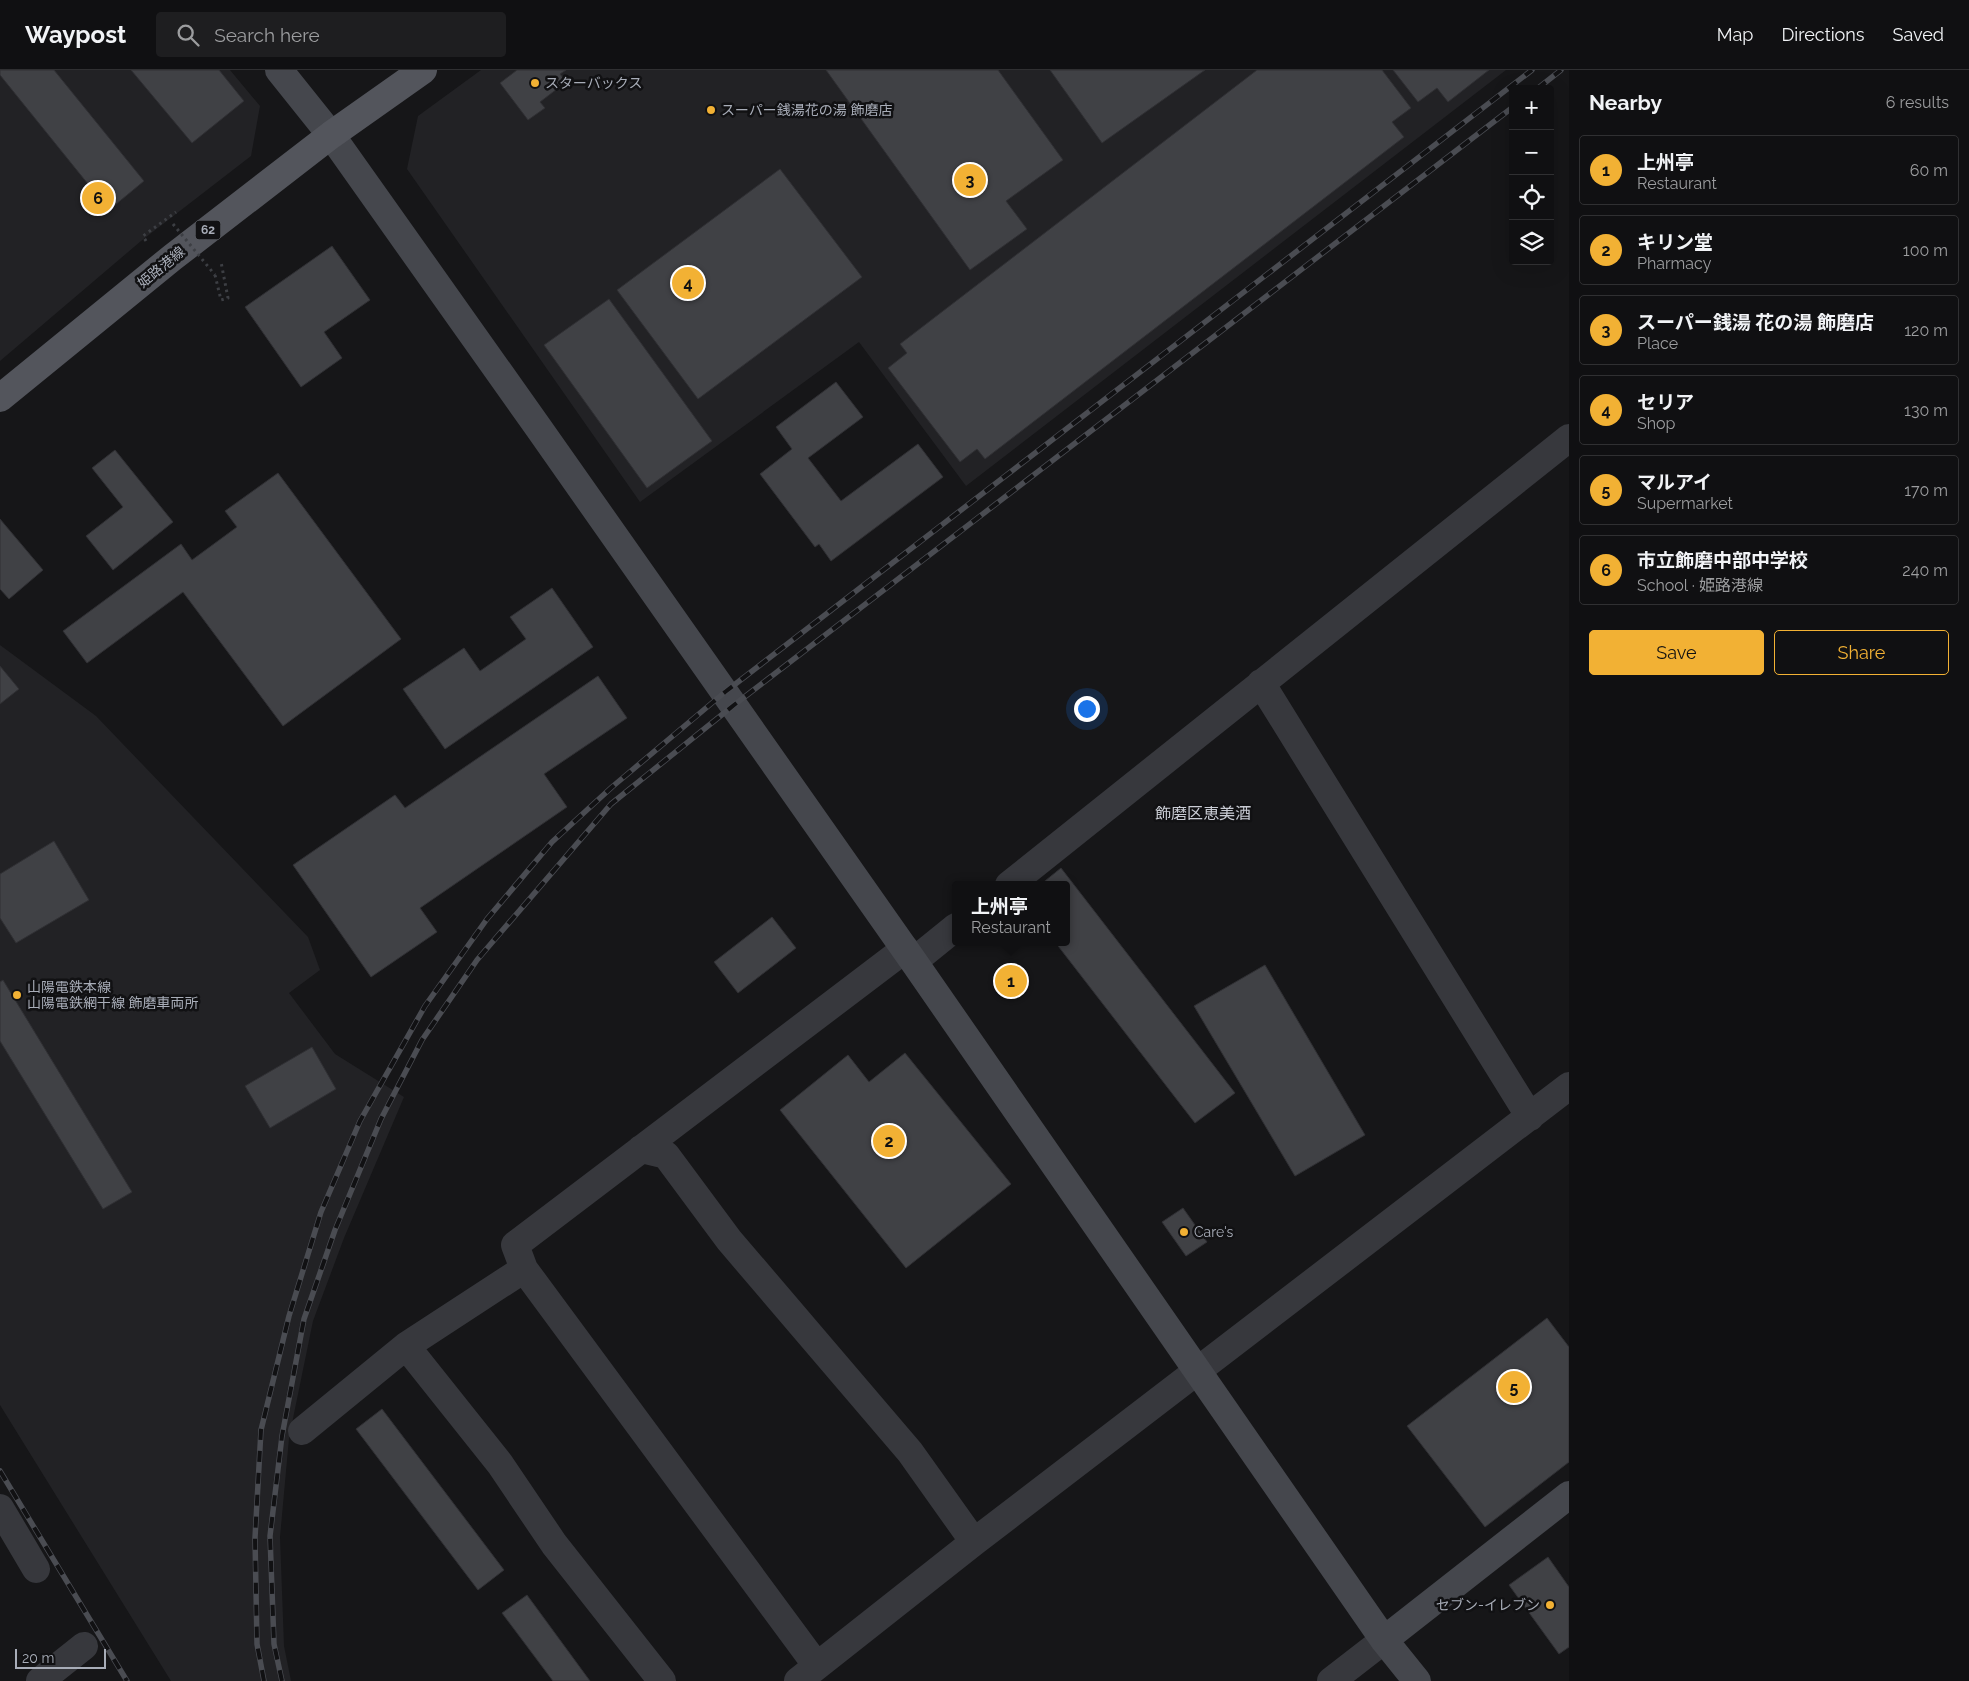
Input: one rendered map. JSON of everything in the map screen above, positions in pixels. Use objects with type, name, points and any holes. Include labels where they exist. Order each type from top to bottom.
[{"type":"main road","name":"姫路港線","points":[[0,398],[173,257],[331,135],[423,70]]},
{"type":"street","points":[[279,70],[331,135],[909,955],[1196,1372],[1384,1640],[1417,1681]]},
{"type":"street","points":[[1014,881],[1569,438]]},
{"type":"street","points":[[1261,683],[1530,1117]]},
{"type":"street","points":[[952,929],[909,955],[641,1149],[515,1245],[524,1269],[808,1674],[974,1542],[1569,1086]]},
{"type":"street","points":[[641,1149],[666,1155],[729,1240],[910,1452],[974,1542]]},
{"type":"street","points":[[302,1431],[406,1346],[524,1269]]},
{"type":"street","points":[[406,1346],[500,1464],[554,1544],[662,1681]]},
{"type":"street","points":[[1331,1681],[1569,1495]]},
{"type":"street","points":[[0,1508],[36,1569]]},
{"type":"street","points":[[40,1681],[84,1646]]},
{"type":"path","points":[[173,224],[215,275],[222,300],[228,298],[221,262]]},
{"type":"shaded area","points":[[0,70],[230,70],[260,106],[251,156],[141,241],[0,361]]},
{"type":"shaded area","points":[[481,70],[1506,70],[966,486],[859,342],[640,502],[407,169],[418,116]]},
{"type":"shaded area","points":[[0,645],[96,716],[308,937],[320,970],[289,993],[335,1054],[404,1097],[344,1238],[313,1321],[289,1438],[280,1537],[284,1646],[291,1681],[171,1681],[0,1405]]},
{"type":"building","points":[[0,70],[54,70],[144,181],[109,210],[0,75]]},
{"type":"building","points":[[131,70],[219,70],[244,101],[192,143]]},
{"type":"building","points":[[517,70],[566,70],[560,74],[566,82],[540,102],[545,108],[528,120],[500,83]]},
{"type":"building","points":[[826,70],[998,70],[1063,160],[1006,201],[1027,229],[970,270]]},
{"type":"building","points":[[1050,70],[1205,70],[1102,143]]},
{"type":"building","points":[[1257,70],[1382,70],[1411,108],[1392,122],[1404,137],[985,459],[977,449],[960,462],[888,368],[907,353],[900,344]]},
{"type":"building","points":[[1393,70],[1489,70],[1448,102],[1437,88],[1418,102]]},
{"type":"building","points":[[780,169],[862,277],[698,399],[617,290]]},
{"type":"building","points":[[332,246],[370,300],[324,332],[342,358],[301,387],[245,307]]},
{"type":"building","points":[[609,299],[712,441],[647,488],[544,345]]},
{"type":"building","points":[[836,382],[863,417],[808,458],[841,501],[918,444],[943,477],[831,561],[819,544],[815,547],[760,474],[792,449],[776,427]]},
{"type":"building","points":[[115,450],[173,522],[113,570],[86,536],[123,507],[92,468]]},
{"type":"building","points":[[278,473],[401,639],[283,726],[183,592],[87,663],[63,631],[181,544],[192,560],[237,527],[225,511]]},
{"type":"building","points":[[0,519],[43,570],[9,599],[0,589]]},
{"type":"building","points":[[552,588],[593,647],[445,749],[403,689],[464,648],[480,671],[526,639],[510,617]]},
{"type":"building","points":[[0,666],[19,689],[0,704]]},
{"type":"building","points":[[598,676],[627,718],[544,774],[567,807],[420,908],[437,932],[371,977],[293,865],[395,795],[405,808]]},
{"type":"building","points":[[54,841],[89,900],[16,943],[0,918],[0,874]]},
{"type":"building","points":[[1061,868],[1235,1093],[1195,1123],[1058,946],[1070,946],[1070,881],[1045,881]]},
{"type":"building","points":[[772,917],[796,948],[738,993],[714,962]]},
{"type":"building","points":[[1265,965],[1365,1135],[1295,1176],[1194,1006]]},
{"type":"building","points":[[3,980],[132,1192],[103,1209],[0,1041],[0,982]]},
{"type":"building","points":[[312,1047],[336,1089],[270,1128],[245,1086]]},
{"type":"building","points":[[905,1053],[1011,1184],[906,1268],[780,1110],[848,1055],[869,1082]]},
{"type":"building","name":"Care's","points":[[1183,1208],[1207,1242],[1186,1256],[1162,1222]]},
{"type":"building","points":[[1547,1318],[1569,1347],[1569,1462],[1485,1527],[1407,1426]]},
{"type":"building","points":[[382,1409],[504,1570],[478,1590],[356,1429]]},
{"type":"building","points":[[1548,1557],[1569,1587],[1569,1647],[1559,1654],[1509,1585]]},
{"type":"building","points":[[527,1595],[590,1681],[553,1681],[502,1613]]},
{"type":"railway","points":[[264,1681],[257,1644],[255,1538],[261,1430],[289,1316],[321,1212],[360,1121],[425,1006],[487,919],[552,842],[612,787],[725,692],[1532,70]]},
{"type":"railway","points":[[1542,85],[1561,70]]},
{"type":"railway","points":[[282,1681],[274,1644],[270,1536],[282,1436],[304,1319],[335,1230],[381,1119],[422,1040],[477,960],[611,804],[734,705],[1509,110]]},
{"type":"railway","points":[[0,1471],[127,1681]]},
{"type":"place","name":"スターバックス","points":[[535,83]]},
{"type":"place","name":"スーパー銭湯花の湯 飾磨店","points":[[711,110]]},
{"type":"place","name":"スーパー銭湯 花の湯 飾磨店","points":[[970,180]]},
{"type":"place","name":"市立飾磨中部中学校","points":[[98,198]]},
{"type":"place","name":"セリア","points":[[688,283]]},
{"type":"place","name":"上州亭","points":[[1011,981]]},
{"type":"place","name":"山陽電鉄本線 山陽電鉄網干線 飾磨車両所","points":[[17,995]]},
{"type":"place","name":"キリン堂","points":[[889,1141]]},
{"type":"place","name":"Care's","points":[[1184,1232]]},
{"type":"place","name":"マルアイ","points":[[1514,1387]]},
{"type":"place","name":"セブン-イレブン","points":[[1550,1605]]},
{"type":"district","name":"飾磨区恵美酒","points":[[1203,813]]}]
